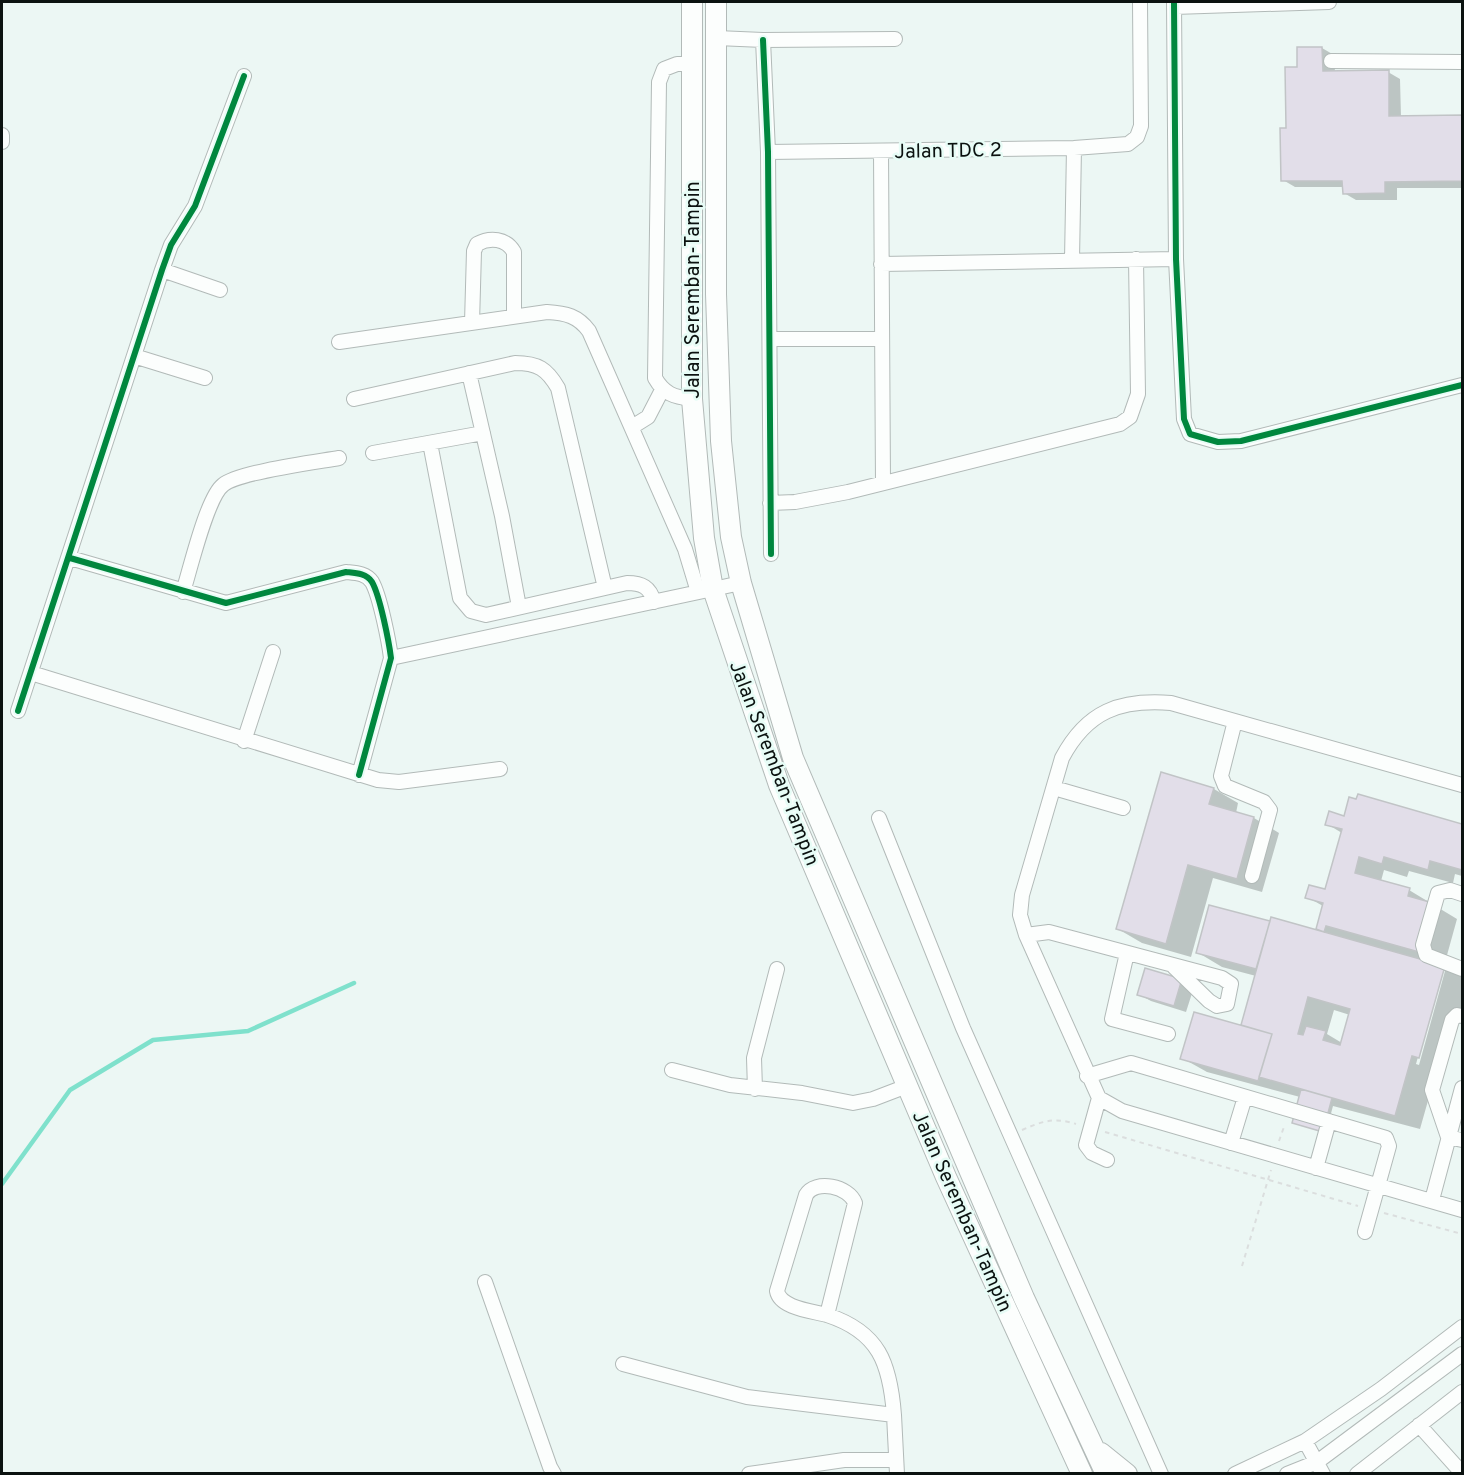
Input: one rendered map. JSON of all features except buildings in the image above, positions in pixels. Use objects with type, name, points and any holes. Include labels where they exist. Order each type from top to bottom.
[{"type":"highway","name":"Jalan Seremban-Tampin","points":[[692,2],[692,399],[704,538],[705,590],[779,785],[907,1086],[1078,1470]]},
{"type":"highway","name":"Jalan Seremban-Tampin","points":[[716,2],[716,283],[721,441],[731,537],[741,583],[793,758],[986,1211],[1107,1473]]},
{"type":"highway","points":[[1094,1447],[1127,1473]]},
{"type":"street","name":"Jalan TDC 2","points":[[768,152],[1074,148],[1128,144],[1137,138],[1141,126],[1140,2]]},
{"type":"street","points":[[1329,2],[1174,4],[1176,259],[1184,419],[1190,434],[1218,442],[1241,441],[1462,385]]},
{"type":"street","points":[[717,38],[895,39]]},
{"type":"street","points":[[762,40],[768,152],[771,554]]},
{"type":"street","points":[[1331,61],[1462,62]]},
{"type":"street","points":[[692,399],[677,397],[662,390],[655,378],[659,82],[664,69],[677,64],[693,64]]},
{"type":"street","points":[[18,711],[70,558],[162,270],[171,245],[195,207],[244,76]]},
{"type":"street","points":[[2,135],[2,142]]},
{"type":"street","points":[[1072,260],[1074,148]]},
{"type":"street","points":[[880,151],[883,483]]},
{"type":"street","points":[[471,323],[474,251],[477,244],[484,240],[503,240],[510,244],[514,252],[514,316]]},
{"type":"street","points":[[770,503],[795,502],[883,483],[1120,424],[1130,417],[1138,394],[1136,259]]},
{"type":"street","points":[[881,264],[1176,259]]},
{"type":"street","points":[[162,270],[220,290]]},
{"type":"street","points":[[339,342],[514,316],[562,313],[582,322],[589,331],[705,590]]},
{"type":"street","points":[[771,339],[880,339]]},
{"type":"street","points":[[134,356],[205,378]]},
{"type":"street","points":[[354,399],[469,373],[527,363],[540,366],[550,375],[558,388],[605,588]]},
{"type":"street","points":[[469,373],[519,607]]},
{"type":"street","points":[[632,427],[648,417],[662,390]]},
{"type":"street","points":[[373,453],[483,433]]},
{"type":"street","points":[[430,442],[460,598],[471,611],[486,615],[627,583],[643,585],[650,590],[654,602]]},
{"type":"street","points":[[183,592],[212,501],[222,485],[240,477],[339,458]]},
{"type":"street","points":[[70,558],[226,603],[346,572],[361,573],[372,582],[390,643],[391,658],[359,775]]},
{"type":"street","points":[[391,658],[741,583]]},
{"type":"street","points":[[244,741],[273,652]]},
{"type":"street","points":[[32,673],[359,775],[399,782],[500,769]]},
{"type":"street","points":[[1462,785],[1171,703],[1145,701],[1111,710],[1087,722],[1073,738],[1062,758],[1022,895],[1020,915],[1026,935],[1087,1076],[1099,1098],[1122,1111],[1462,1210]]},
{"type":"street","points":[[1235,721],[1221,776],[1225,786],[1264,802],[1270,810],[1252,876]]},
{"type":"street","points":[[1054,788],[1123,808]]},
{"type":"street","points":[[879,818],[963,1028],[1161,1473]]},
{"type":"street","points":[[1462,894],[1450,890],[1438,893],[1423,945],[1426,955],[1462,969]]},
{"type":"street","points":[[1026,935],[1049,932],[1174,966]]},
{"type":"street","points":[[1127,953],[1112,1019],[1168,1034]]},
{"type":"street","points":[[755,1089],[754,1058],[777,969]]},
{"type":"street","points":[[1448,1137],[1433,1097],[1433,1084],[1452,1020],[1457,1015],[1462,1016]]},
{"type":"street","points":[[1087,1076],[1131,1063],[1386,1138],[1389,1146],[1365,1232]]},
{"type":"street","points":[[672,1070],[755,1089],[802,1093],[853,1103],[873,1099],[907,1086]]},
{"type":"street","points":[[1432,1200],[1462,1088]]},
{"type":"street","points":[[1231,1143],[1245,1097]]},
{"type":"street","points":[[1099,1098],[1086,1144],[1092,1153],[1107,1160]]},
{"type":"street","points":[[1317,1168],[1329,1121]]},
{"type":"street","points":[[1448,1137],[1462,1140]]},
{"type":"street","points":[[749,1473],[821,1462],[897,1467],[894,1415],[885,1361],[877,1346],[869,1337],[844,1321],[788,1304],[781,1300],[777,1291],[806,1195],[809,1190],[819,1186],[845,1192],[855,1203],[826,1315]]},
{"type":"street","points":[[485,1282],[554,1473]]},
{"type":"street","points":[[1235,1473],[1305,1441],[1381,1389],[1462,1327]]},
{"type":"street","points":[[1287,1473],[1320,1468],[1462,1354]]},
{"type":"street","points":[[623,1364],[747,1397],[894,1415]]},
{"type":"street","points":[[1357,1473],[1462,1392]]},
{"type":"street","points":[[1419,1425],[1462,1473]]},
{"type":"street","points":[[1305,1441],[1320,1468]]},
{"type":"path","points":[[1242,1266],[1289,1110]]},
{"type":"path","points":[[1010,1135],[1047,1119],[1059,1119],[1462,1234]]},
{"type":"waterway","points":[[2,1184],[70,1090],[153,1040],[248,1031],[354,983]]},
{"type":"cycle path","points":[[1174,2],[1176,259],[1184,419],[1190,434],[1218,442],[1241,441],[1462,385]]},
{"type":"cycle path","points":[[763,40],[768,152],[771,554]]},
{"type":"cycle path","points":[[18,711],[162,270],[171,245],[195,206],[244,76]]},
{"type":"cycle path","points":[[70,558],[226,603],[346,572],[367,577],[372,582],[378,598],[391,658],[359,775]]}]
